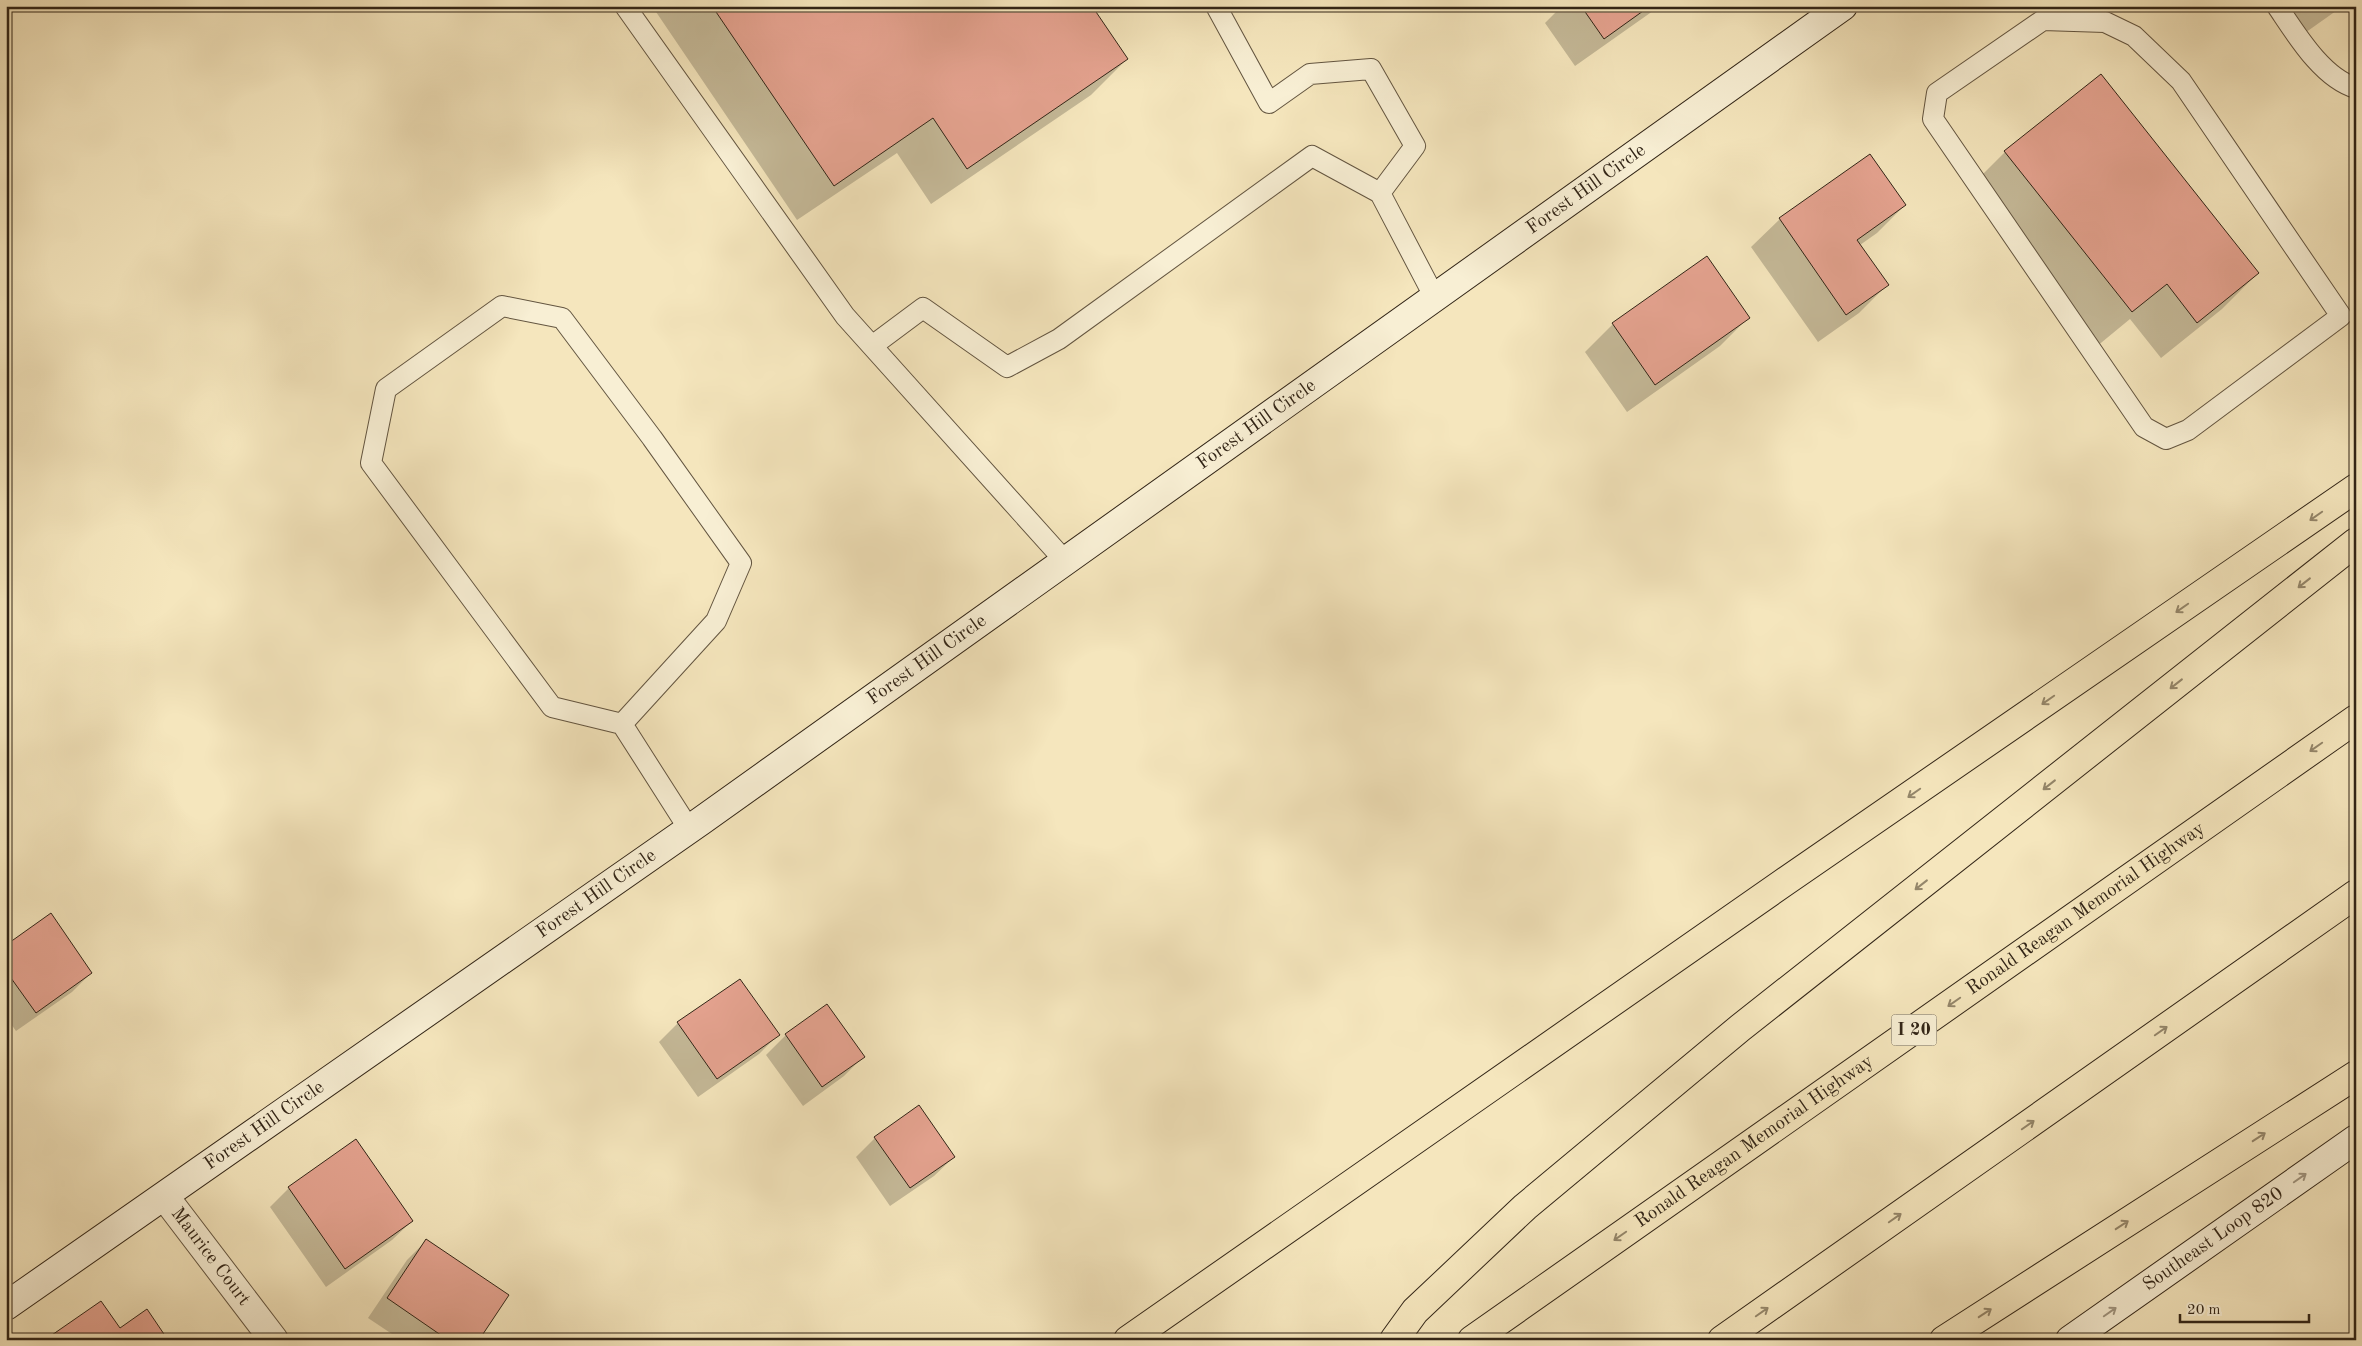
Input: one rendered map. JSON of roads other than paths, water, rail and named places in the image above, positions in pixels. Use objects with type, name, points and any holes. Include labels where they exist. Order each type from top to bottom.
[{"type":"highway","points":[[1128,1340],[1783,883],[2356,488]]},
{"type":"highway","points":[[1394,1340],[1416,1312],[1525,1207],[1732,1035],[2356,542]]},
{"type":"highway","name":"Ronald Reagan Memorial Highway","points":[[1472,1340],[2356,719]]},
{"type":"highway","points":[[1722,1340],[2356,894]]},
{"type":"highway","points":[[1944,1340],[2356,1075]]},
{"type":"street","name":"Forest Hill Circle","points":[[6,1306],[165,1197],[689,829],[1843,6]]},
{"type":"street","name":"Southeast Loop 820","points":[[2070,1340],[2356,1139]]},
{"type":"street","name":"Maurice Court","points":[[165,1197],[274,1340]]},
{"type":"lane","points":[[625,6],[845,316],[1065,561]]},
{"type":"lane","points":[[1216,6],[1269,103],[1310,74],[1371,68],[1415,146],[1380,193]]},
{"type":"lane","points":[[2277,6],[2300,40],[2326,70],[2354,90]]},
{"type":"lane","points":[[2038,13],[2105,22],[2134,36],[2181,81],[2341,316],[2188,430],[2166,439],[2144,427],[1933,120],[1937,93],[2038,13]]},
{"type":"lane","points":[[872,346],[923,308],[1006,367],[1059,339],[1312,156],[1380,193],[1434,298]]},
{"type":"lane","points":[[622,724],[716,621],[741,563],[652,438],[562,318],[502,306],[386,388],[371,463],[552,707],[622,724],[689,829]]}]
